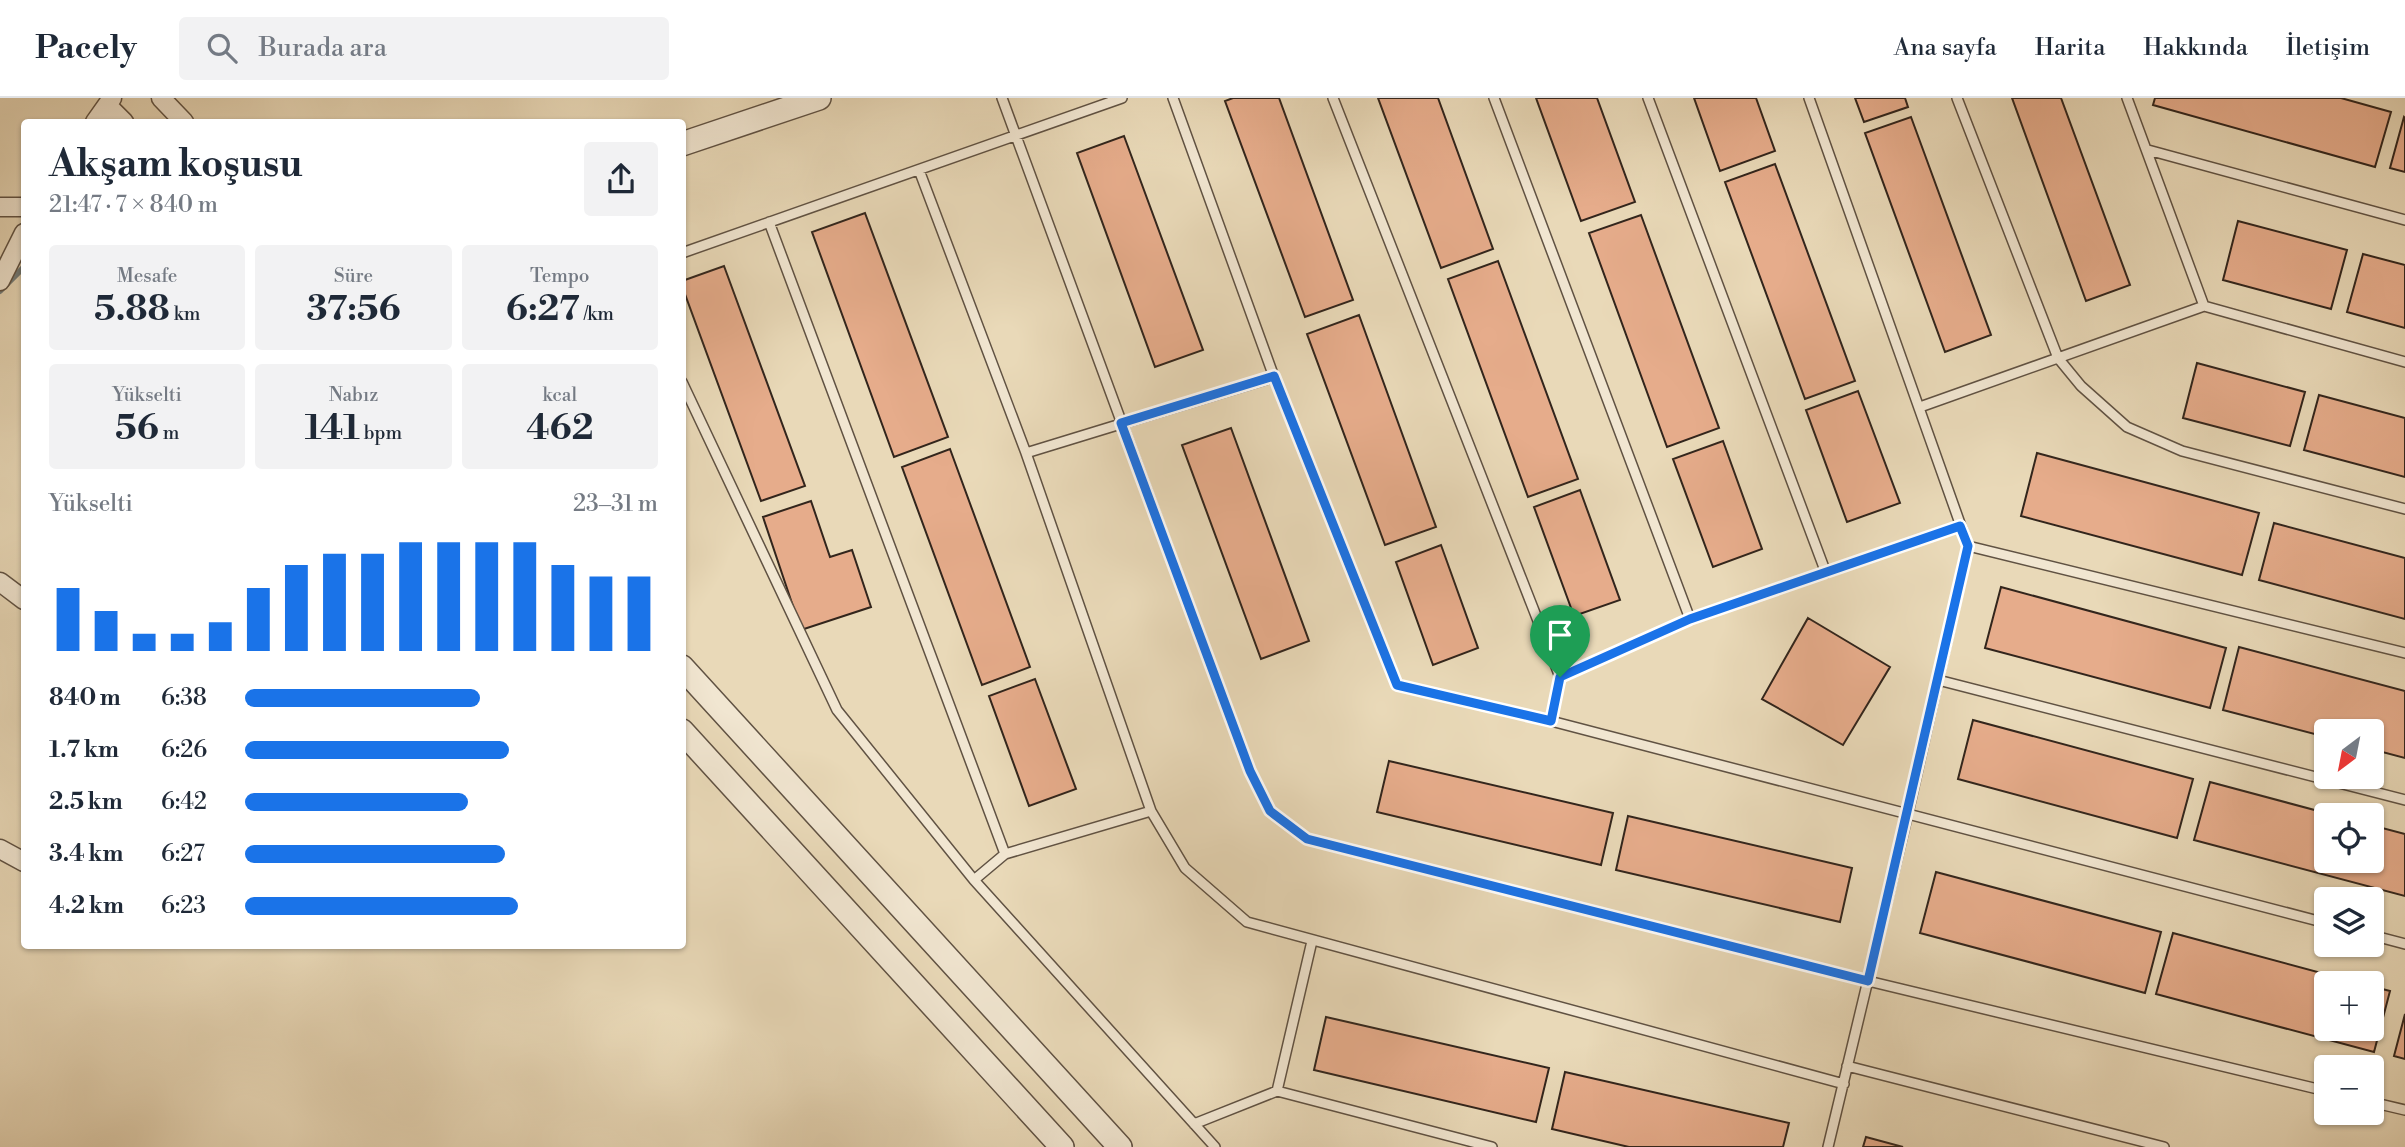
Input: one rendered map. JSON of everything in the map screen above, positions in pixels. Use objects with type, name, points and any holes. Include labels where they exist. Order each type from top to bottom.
[{"type":"street","points":[[162,98],[181,119]]},
{"type":"street","points":[[686,143],[819,98]]},
{"type":"street","points":[[97,119],[110,101],[122,119]]},
{"type":"street","points":[[0,208],[21,207]]},
{"type":"street","points":[[0,281],[21,239]]},
{"type":"street","points":[[0,582],[21,598]]},
{"type":"street","points":[[686,671],[1120,1147]]},
{"type":"street","points":[[686,735],[1062,1147]]},
{"type":"street","points":[[0,849],[21,860]]},
{"type":"lane","points":[[1002,98],[1250,771],[1270,811],[1307,839],[1868,981],[2314,1088]]},
{"type":"lane","points":[[686,252],[1122,98]]},
{"type":"lane","points":[[1173,98],[1274,376],[1397,685],[1551,721],[2314,920]]},
{"type":"lane","points":[[1333,98],[1560,677],[1551,721]]},
{"type":"lane","points":[[1494,98],[1690,619]]},
{"type":"lane","points":[[1648,98],[1825,573]]},
{"type":"lane","points":[[1809,98],[1968,546],[1908,813],[1828,1147]]},
{"type":"lane","points":[[1958,98],[2058,358],[2081,386],[2127,427],[2182,452],[2405,509]]},
{"type":"lane","points":[[2127,98],[2204,306]]},
{"type":"lane","points":[[2148,150],[2405,220]]},
{"type":"lane","points":[[919,170],[1026,453],[1151,811],[1185,868],[1247,922],[1844,1084]]},
{"type":"lane","points":[[769,222],[1005,855]]},
{"type":"lane","points":[[1920,407],[2204,306],[2405,362]]},
{"type":"lane","points":[[1026,453],[1274,376]]},
{"type":"lane","points":[[686,390],[837,710],[974,880],[1215,1147]]},
{"type":"lane","points":[[1560,677],[1690,619],[1960,526]]},
{"type":"lane","points":[[1968,546],[2405,653]]},
{"type":"lane","points":[[1938,680],[2405,800]]},
{"type":"lane","points":[[974,880],[1005,855],[1151,811]]},
{"type":"lane","points":[[2384,938],[2405,944]]},
{"type":"lane","points":[[1277,1091],[1312,941]]},
{"type":"lane","points":[[1847,1066],[2164,1147]]},
{"type":"lane","points":[[1194,1124],[1277,1091],[1492,1147]]},
{"type":"lane","points":[[2384,1104],[2405,1110]]},
{"type":"building","points":[[1233,98],[1279,98],[1353,300],[1305,317],[1225,101]]},
{"type":"building","points":[[1378,98],[1438,98],[1493,249],[1441,268]]},
{"type":"building","points":[[1536,98],[1597,98],[1635,202],[1581,221]]},
{"type":"building","points":[[1694,98],[1756,98],[1775,151],[1720,171]]},
{"type":"building","points":[[1855,98],[1905,98],[1908,107],[1864,122]]},
{"type":"building","points":[[2012,98],[2061,98],[2130,285],[2086,301]]},
{"type":"building","points":[[2155,98],[2341,98],[2391,112],[2375,167],[2153,105]]},
{"type":"building","points":[[1911,117],[1991,335],[1945,352],[1865,133]]},
{"type":"building","points":[[2405,118],[2405,172],[2390,168]]},
{"type":"building","points":[[1124,136],[1203,350],[1155,367],[1077,153]]},
{"type":"building","points":[[1775,164],[1855,381],[1805,399],[1725,182]]},
{"type":"building","points":[[865,213],[948,437],[894,457],[812,232]]},
{"type":"building","points":[[1641,215],[1719,428],[1667,447],[1589,233]]},
{"type":"building","points":[[2238,221],[2347,250],[2331,309],[2223,280]]},
{"type":"building","points":[[2363,254],[2405,265],[2405,328],[2347,312]]},
{"type":"building","points":[[1498,261],[1578,479],[1528,497],[1448,279]]},
{"type":"building","points":[[724,266],[805,486],[761,501],[686,297],[686,280]]},
{"type":"building","points":[[1359,315],[1436,527],[1385,545],[1307,334]]},
{"type":"building","points":[[2197,363],[2305,392],[2290,446],[2183,418]]},
{"type":"building","points":[[1858,391],[1900,503],[1847,522],[1806,410]]},
{"type":"building","points":[[2319,395],[2405,418],[2405,477],[2304,450]]},
{"type":"building","points":[[1231,428],[1309,641],[1261,659],[1182,445]]},
{"type":"building","points":[[1723,441],[1762,549],[1713,567],[1673,459]]},
{"type":"building","points":[[950,449],[1030,667],[982,685],[902,467]]},
{"type":"building","points":[[2037,453],[2259,513],[2242,575],[2021,516]]},
{"type":"building","points":[[1580,490],[1620,600],[1574,616],[1534,507]]},
{"type":"building","points":[[811,501],[830,557],[852,550],[871,607],[801,630],[763,517]]},
{"type":"building","points":[[2274,523],[2405,558],[2405,619],[2259,580]]},
{"type":"building","points":[[1441,545],[1478,648],[1433,665],[1396,562]]},
{"type":"building","points":[[2001,587],[2226,648],[2210,708],[1985,648]]},
{"type":"building","points":[[1808,618],[1890,667],[1843,745],[1762,699]]},
{"type":"building","points":[[2239,647],[2405,691],[2405,758],[2384,752],[2384,719],[2314,719],[2314,734],[2223,710]]},
{"type":"building","points":[[1035,679],[1076,789],[1029,806],[989,696]]},
{"type":"building","points":[[1973,720],[2193,779],[2177,838],[1958,779]]},
{"type":"building","points":[[1389,761],[1613,813],[1601,865],[1377,812]]},
{"type":"building","points":[[2210,782],[2314,810],[2314,872],[2194,840]]},
{"type":"building","points":[[1628,816],[1852,868],[1840,922],[1616,870]]},
{"type":"building","points":[[2384,828],[2405,834],[2405,896],[2384,890],[2384,887],[2371,887],[2318,873],[2384,873]]},
{"type":"building","points":[[1936,872],[2161,932],[2145,993],[1920,933]]},
{"type":"building","points":[[2173,933],[2314,971],[2314,1036],[2156,994]]},
{"type":"building","points":[[2384,989],[2390,991],[2384,1014]]},
{"type":"building","points":[[2405,1014],[2405,1059],[2394,1056]]},
{"type":"building","points":[[1326,1017],[1549,1068],[1536,1122],[1314,1070]]},
{"type":"building","points":[[2333,1041],[2377,1041],[2374,1052]]},
{"type":"building","points":[[1565,1072],[1789,1123],[1783,1147],[1629,1147],[1552,1129]]},
{"type":"building","points":[[1866,1137],[1903,1147],[1863,1147]]},
{"type":"waterway","points":[[0,291],[21,270]]},
{"type":"route","points":[[1274,376],[1397,685],[1551,721],[1560,677],[1690,619],[1960,526],[1968,546],[1868,981],[1307,839],[1270,811],[1250,771],[1121,423],[1274,376]]}]
